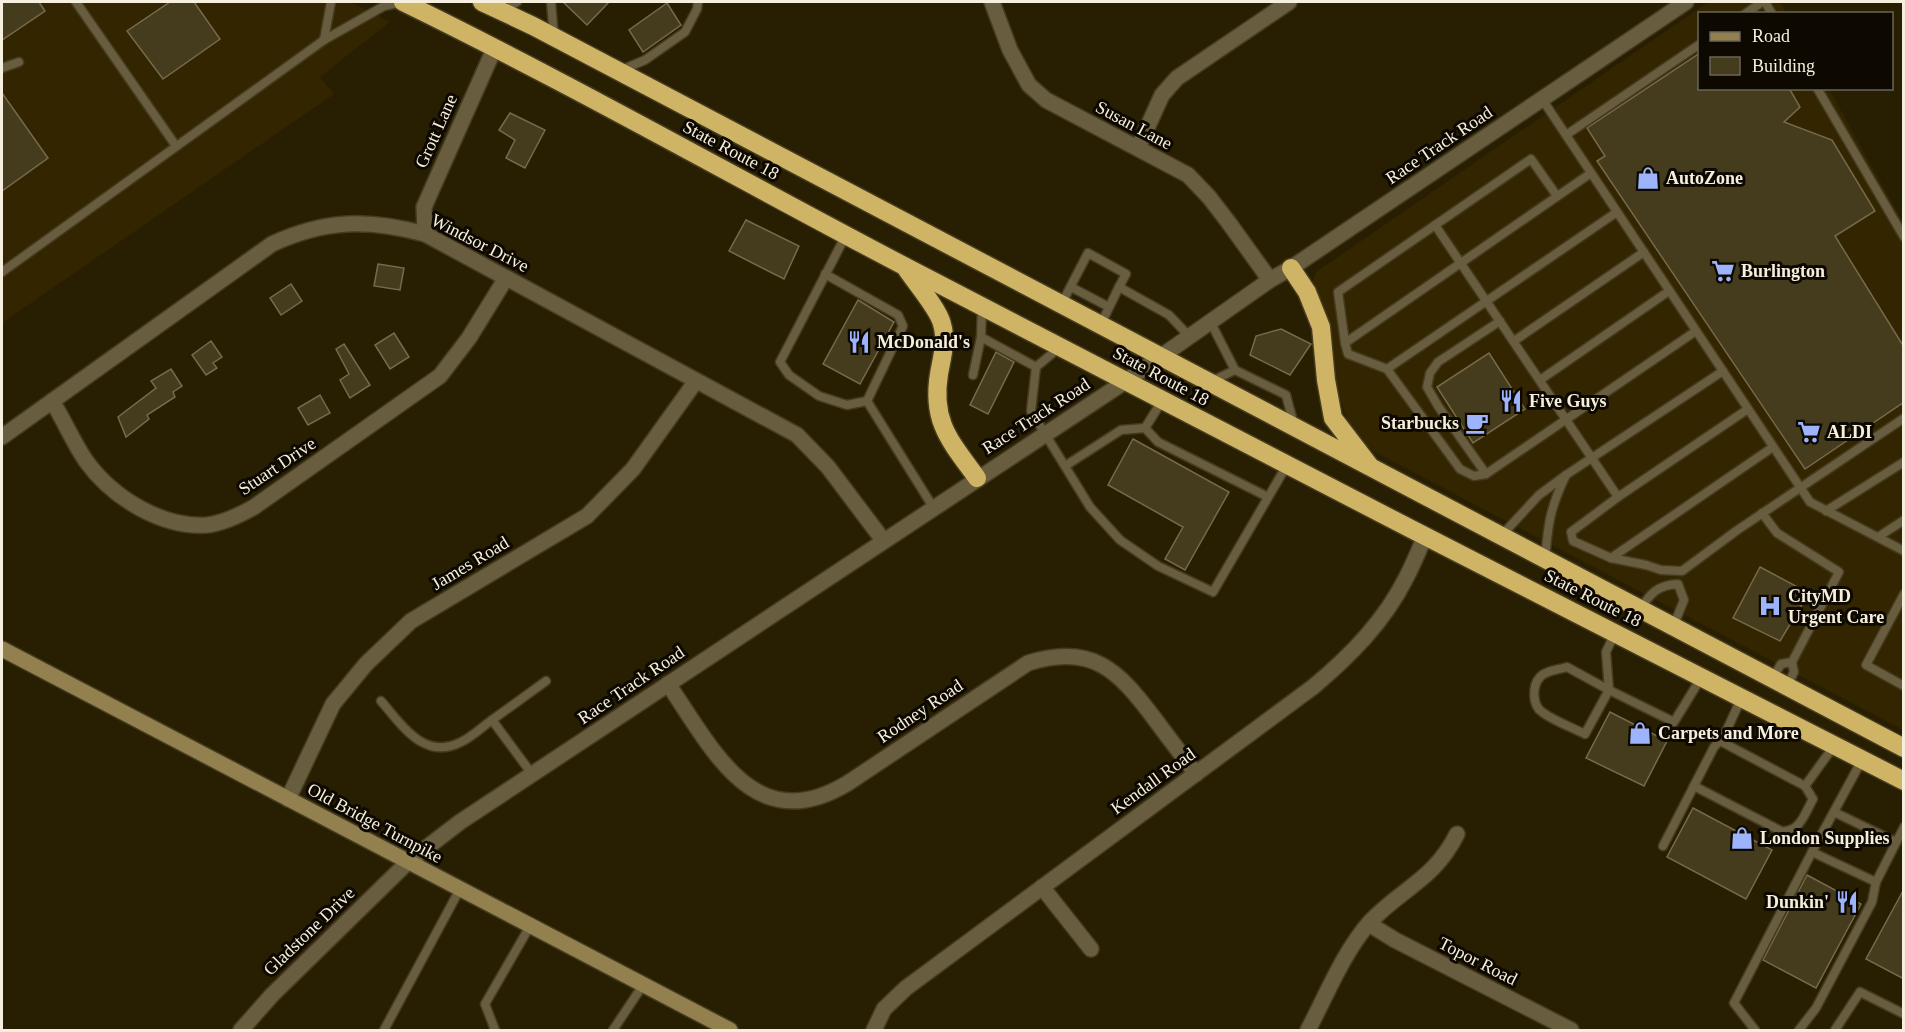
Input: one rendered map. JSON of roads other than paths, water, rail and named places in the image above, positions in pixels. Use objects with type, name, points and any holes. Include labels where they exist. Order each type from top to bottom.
[{"type":"highway","name":"State Route 18","points":[[403,2],[495,46],[846,235],[1162,401],[1904,781]]},
{"type":"highway","name":"State Route 18","points":[[482,2],[510,6],[554,38],[1904,748]]},
{"type":"highway","points":[[905,266],[942,323],[945,346],[937,401],[941,423],[977,478]]},
{"type":"highway","points":[[1291,268],[1307,292],[1321,327],[1326,380],[1333,418],[1372,469]]},
{"type":"street","name":"Susan Lane","points":[[992,2],[1010,50],[1029,85],[1046,100],[1188,176],[1209,196],[1269,280]]},
{"type":"street","points":[[1138,148],[1162,95],[1178,78],[1289,2]]},
{"type":"street","name":"Race Track Road","points":[[408,862],[460,822],[1126,381],[1269,280],[1291,268],[1686,2]]},
{"type":"street","name":"Grott Lane","points":[[425,234],[424,207],[495,46]]},
{"type":"street","name":"Windsor Drive","points":[[2,437],[260,252],[290,236],[326,226],[383,224],[425,234],[797,435],[828,467],[883,540]]},
{"type":"street","name":"Stuart Drive","points":[[52,401],[87,461],[115,491],[138,508],[186,523],[207,525],[232,519],[254,507],[440,376],[462,348],[506,278]]},
{"type":"street","name":"James Road","points":[[288,799],[333,704],[366,664],[411,621],[587,516],[633,469],[696,381]]},
{"type":"street","name":"Kendall Road","points":[[874,1030],[884,1009],[906,988],[1313,687],[1346,659],[1369,635],[1389,608],[1406,579],[1425,536]]},
{"type":"street","name":"Old Bridge Turnpike","points":[[2,649],[730,1030]]},
{"type":"street","name":"Rodney Road","points":[[668,684],[731,774],[746,786],[762,794],[780,800],[798,801],[834,792],[1028,663],[1045,658],[1082,657],[1099,663],[1118,675],[1136,693],[1196,774]]},
{"type":"street","points":[[1308,1030],[1353,944],[1385,908],[1436,867],[1448,852],[1456,834]]},
{"type":"street","name":"Gladstone Drive","points":[[241,1030],[272,995],[408,862]]},
{"type":"street","points":[[1042,887],[1091,949]]},
{"type":"street","name":"Topor Road","points":[[1369,924],[1395,940],[1571,1030]]},
{"type":"lane","points":[[76,2],[176,146]]},
{"type":"lane","points":[[324,40],[331,2]]},
{"type":"lane","points":[[2,272],[324,40],[384,6],[403,2]]},
{"type":"lane","points":[[550,2],[554,38]]},
{"type":"lane","points":[[618,71],[645,60],[685,32],[697,9],[698,2]]},
{"type":"lane","points":[[1747,12],[1764,2]]},
{"type":"lane","points":[[1566,135],[1698,45]]},
{"type":"lane","points":[[2,68],[19,62]]},
{"type":"lane","points":[[1818,90],[1904,237]]},
{"type":"lane","points":[[1542,99],[1809,502],[1904,551]]},
{"type":"lane","points":[[1557,196],[1531,159],[1338,292],[1348,354],[1387,369],[1460,469],[1474,476],[1486,474],[1696,331]]},
{"type":"lane","points":[[1345,343],[1591,173]]},
{"type":"lane","points":[[1387,369],[1617,212]]},
{"type":"lane","points":[[1435,225],[1618,497]]},
{"type":"lane","points":[[846,235],[780,362],[789,375],[819,396],[847,405],[867,401]]},
{"type":"lane","points":[[1514,341],[1644,252]]},
{"type":"lane","points":[[1061,306],[1088,253],[1126,274],[1100,326]]},
{"type":"lane","points":[[825,274],[898,315],[903,326],[867,401]]},
{"type":"lane","points":[[1071,287],[1109,306]]},
{"type":"lane","points":[[1119,287],[1169,315],[1189,336]]},
{"type":"lane","points":[[1540,380],[1669,291]]},
{"type":"lane","points":[[973,375],[981,337],[982,306]]},
{"type":"lane","points":[[1210,321],[1235,370],[1286,395],[1295,429]]},
{"type":"lane","points":[[1486,474],[1427,387],[1430,373],[1438,362],[1500,321]]},
{"type":"lane","points":[[981,337],[1036,367]]},
{"type":"lane","points":[[1060,346],[1036,367],[1031,411],[1090,507],[1120,540],[1158,566],[1213,592],[1287,465]]},
{"type":"lane","points":[[1208,383],[1235,370]]},
{"type":"lane","points":[[1501,537],[1539,495],[1566,474],[1723,371]]},
{"type":"lane","points":[[867,401],[933,507]]},
{"type":"lane","points":[[1145,428],[1162,401]]},
{"type":"lane","points":[[1682,571],[1661,570],[1611,558],[1573,542],[1571,532],[1618,497],[1748,409]]},
{"type":"lane","points":[[1673,627],[1684,600],[1678,584],[1682,571],[1799,487],[1904,418]]},
{"type":"lane","points":[[1065,466],[1121,430],[1145,428]]},
{"type":"lane","points":[[1145,428],[1158,442],[1268,497]]},
{"type":"lane","points":[[1611,558],[1773,447]]},
{"type":"lane","points":[[1826,511],[1904,462]]},
{"type":"lane","points":[[1545,561],[1548,522],[1553,502],[1566,474]]},
{"type":"lane","points":[[1762,513],[1777,533],[1839,572],[1792,662],[1794,672],[1779,683]]},
{"type":"lane","points":[[1878,537],[1904,520]]},
{"type":"lane","points":[[1640,610],[1650,594],[1665,585],[1678,584]]},
{"type":"lane","points":[[1904,594],[1866,665],[1904,687]]},
{"type":"lane","points":[[1615,633],[1606,652],[1609,690],[1585,734],[1540,711],[1534,698],[1539,678],[1549,672],[1567,667],[1609,690],[1674,722],[1701,677]]},
{"type":"lane","points":[[1779,683],[1781,664],[1792,662]]},
{"type":"lane","points":[[381,701],[408,732],[426,746],[442,747],[460,743],[546,681]]},
{"type":"lane","points":[[1663,846],[1714,747],[1724,736],[1741,698]]},
{"type":"lane","points":[[492,720],[532,774]]},
{"type":"lane","points":[[1694,786],[1781,831],[1789,832],[1797,827],[1813,799],[1805,786],[1720,741]]},
{"type":"lane","points":[[1805,786],[1834,746]]},
{"type":"lane","points":[[1755,1030],[1734,1003],[1862,760]]},
{"type":"lane","points":[[1834,812],[1896,842]]},
{"type":"lane","points":[[1799,1030],[1816,1008],[1872,902],[1876,882],[1904,827]]},
{"type":"lane","points":[[1812,852],[1876,882]]},
{"type":"lane","points":[[384,1030],[460,889]]},
{"type":"lane","points":[[495,1030],[485,1004],[530,926]]},
{"type":"lane","points":[[613,1030],[643,985]]},
{"type":"lane","points":[[1835,1030],[1860,992],[1904,1014]]},
{"type":"place","name":"AutoZone","points":[[1648,178]]},
{"type":"place","name":"Burlington","points":[[1723,271]]},
{"type":"place","name":"McDonald's","points":[[859,342]]},
{"type":"place","name":"Five Guys","points":[[1511,401]]},
{"type":"place","name":"Starbucks","points":[[1477,423]]},
{"type":"place","name":"ALDI","points":[[1809,432]]},
{"type":"place","name":"CityMD Urgent Care","points":[[1770,606]]},
{"type":"place","name":"Carpets and More","points":[[1640,733]]},
{"type":"place","name":"London Supplies","points":[[1742,838]]},
{"type":"place","name":"Dunkin'","points":[[1847,902]]}]
